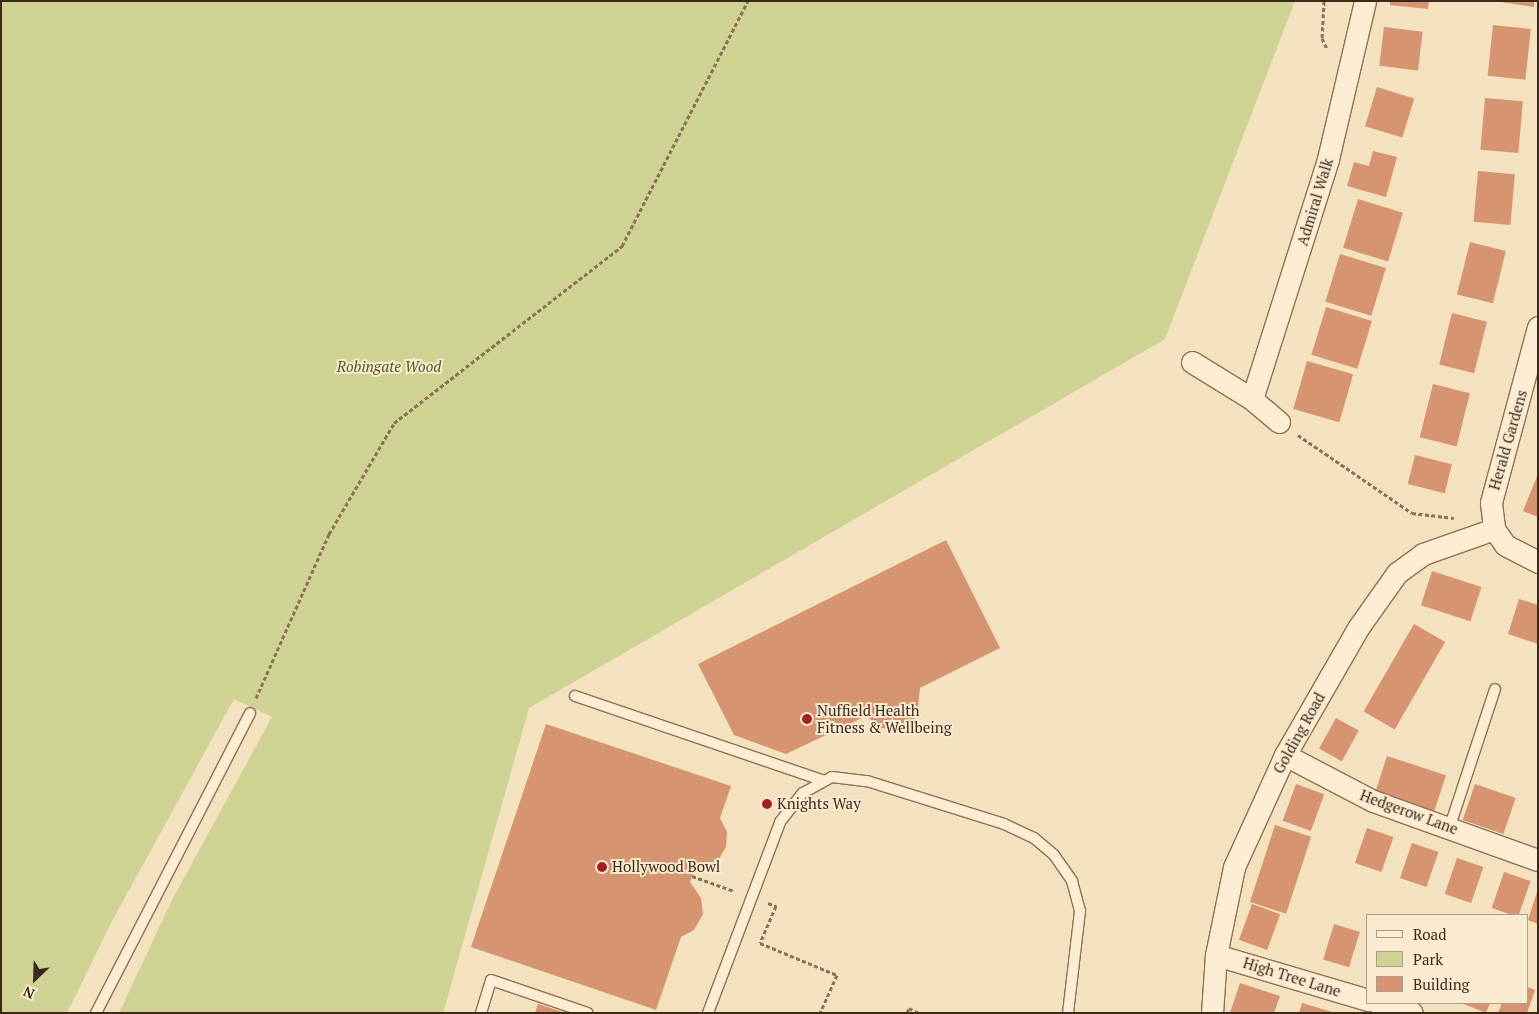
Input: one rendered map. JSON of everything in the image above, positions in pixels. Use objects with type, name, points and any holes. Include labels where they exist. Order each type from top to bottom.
[{"type":"street","name":"Admiral Walk","points":[[1252,399],[1328,159],[1365,1]]},
{"type":"street","name":"Herald Gardens","points":[[1494,529],[1491,503],[1530,396],[1538,326]]},
{"type":"street","points":[[1192,362],[1252,399],[1279,422]]},
{"type":"street","points":[[1494,529],[1504,545],[1538,562]]},
{"type":"street","name":"Golding Road","points":[[1212,1013],[1216,955],[1234,867],[1285,755],[1358,628],[1397,574],[1423,554],[1470,534],[1494,529]]},
{"type":"street","name":"Hedgerow Lane","points":[[1285,755],[1373,801],[1450,826],[1538,860]]},
{"type":"street","name":"High Tree Lane","points":[[1216,955],[1366,999]]},
{"type":"street","points":[[1381,1004],[1412,1013]]},
{"type":"lane","points":[[1450,826],[1495,689]]},
{"type":"lane","points":[[575,696],[822,780],[853,778],[889,787],[1004,824],[1045,846],[1068,873],[1078,901],[1068,1013]]},
{"type":"lane","points":[[96,1013],[250,713]]},
{"type":"lane","points":[[708,1013],[750,896],[787,811],[822,780]]},
{"type":"lane","points":[[481,1013],[491,980],[588,1013]]},
{"type":"path","points":[[250,713],[329,534],[394,423],[622,246],[748,1]]},
{"type":"path","points":[[1324,1],[1322,38],[1329,54],[1352,60]]},
{"type":"path","points":[[1279,422],[1412,513],[1451,515],[1470,534]]},
{"type":"path","points":[[692,876],[776,906],[760,943],[837,975],[820,1013]]},
{"type":"path","points":[[907,1013],[909,1008],[919,1013]]},
{"type":"green space","name":"Robingate Wood","points":[[1,1],[1295,1],[1165,339],[529,708],[443,1013],[119,1013],[172,900],[272,717],[234,699],[112,921],[67,1013],[1,1013]]},
{"type":"building","points":[[1390,1],[1429,1],[1428,9],[1390,5]]},
{"type":"building","points":[[1495,1],[1534,1],[1534,7]]},
{"type":"building","points":[[1493,25],[1531,29],[1525,80],[1488,76]]},
{"type":"building","points":[[1384,27],[1423,32],[1418,70],[1379,66]]},
{"type":"building","points":[[1377,87],[1414,98],[1402,138],[1365,126]]},
{"type":"building","points":[[1485,98],[1523,101],[1518,153],[1480,150]]},
{"type":"building","points":[[1373,151],[1397,157],[1386,197],[1347,186],[1354,162],[1369,166]]},
{"type":"building","points":[[1478,171],[1515,174],[1510,225],[1474,222]]},
{"type":"building","points":[[1358,199],[1403,213],[1388,262],[1343,248]]},
{"type":"building","points":[[1470,242],[1506,251],[1493,303],[1457,294]]},
{"type":"building","points":[[1340,254],[1386,268],[1371,316],[1325,302]]},
{"type":"building","points":[[1326,307],[1372,321],[1357,369],[1311,355]]},
{"type":"building","points":[[1452,313],[1487,322],[1474,373],[1439,364]]},
{"type":"building","points":[[1307,361],[1353,374],[1339,422],[1293,409]]},
{"type":"building","points":[[1433,384],[1470,393],[1457,447],[1420,437]]},
{"type":"building","points":[[1415,455],[1452,464],[1445,493],[1408,484]]},
{"type":"building","points":[[1538,474],[1538,517],[1523,511]]},
{"type":"building","points":[[946,540],[1000,648],[920,688],[917,717],[901,729],[881,728],[866,716],[786,754],[734,735],[698,664]]},
{"type":"building","points":[[1432,571],[1481,587],[1470,621],[1421,605]]},
{"type":"building","points":[[1519,599],[1538,605],[1538,644],[1508,634]]},
{"type":"building","points":[[1414,624],[1445,642],[1395,729],[1364,711]]},
{"type":"building","points":[[1336,718],[1359,731],[1342,761],[1319,749]]},
{"type":"building","name":"Hollywood Bowl","points":[[546,724],[731,786],[720,818],[727,832],[726,847],[717,862],[694,869],[690,882],[701,898],[703,914],[694,930],[681,937],[656,1010],[471,947]]},
{"type":"building","points":[[1387,756],[1446,775],[1434,811],[1375,792]]},
{"type":"building","points":[[1296,784],[1324,794],[1311,831],[1283,821]]},
{"type":"building","points":[[1475,784],[1516,798],[1503,834],[1463,820]]},
{"type":"building","points":[[1275,825],[1311,837],[1286,914],[1250,902]]},
{"type":"building","points":[[1367,828],[1393,837],[1381,872],[1355,863]]},
{"type":"building","points":[[1412,843],[1438,852],[1426,887],[1400,878]]},
{"type":"building","points":[[1457,858],[1483,867],[1471,903],[1445,894]]},
{"type":"building","points":[[1504,872],[1530,881],[1519,914],[1509,914],[1492,908]]},
{"type":"building","points":[[1538,892],[1538,924],[1529,920]]},
{"type":"building","points":[[1252,904],[1280,914],[1267,950],[1239,940]]},
{"type":"building","points":[[1334,924],[1360,932],[1349,967],[1323,959]]},
{"type":"building","points":[[1240,983],[1280,996],[1274,1013],[1230,1013]]},
{"type":"building","points":[[1529,987],[1535,990],[1527,1013],[1498,1013],[1502,1004],[1529,1004]]},
{"type":"building","points":[[1302,1003],[1332,1012],[1332,1013],[1299,1013]]},
{"type":"building","points":[[538,1004],[563,1012],[563,1013],[535,1013]]},
{"type":"building","points":[[1464,1004],[1490,1004],[1486,1013]]},
{"type":"place","name":"Nuffield Health Fitness & Wellbeing","points":[[807,719]]},
{"type":"place","name":"Knights Way","points":[[767,804]]},
{"type":"place","name":"Hollywood Bowl","points":[[602,867]]}]
